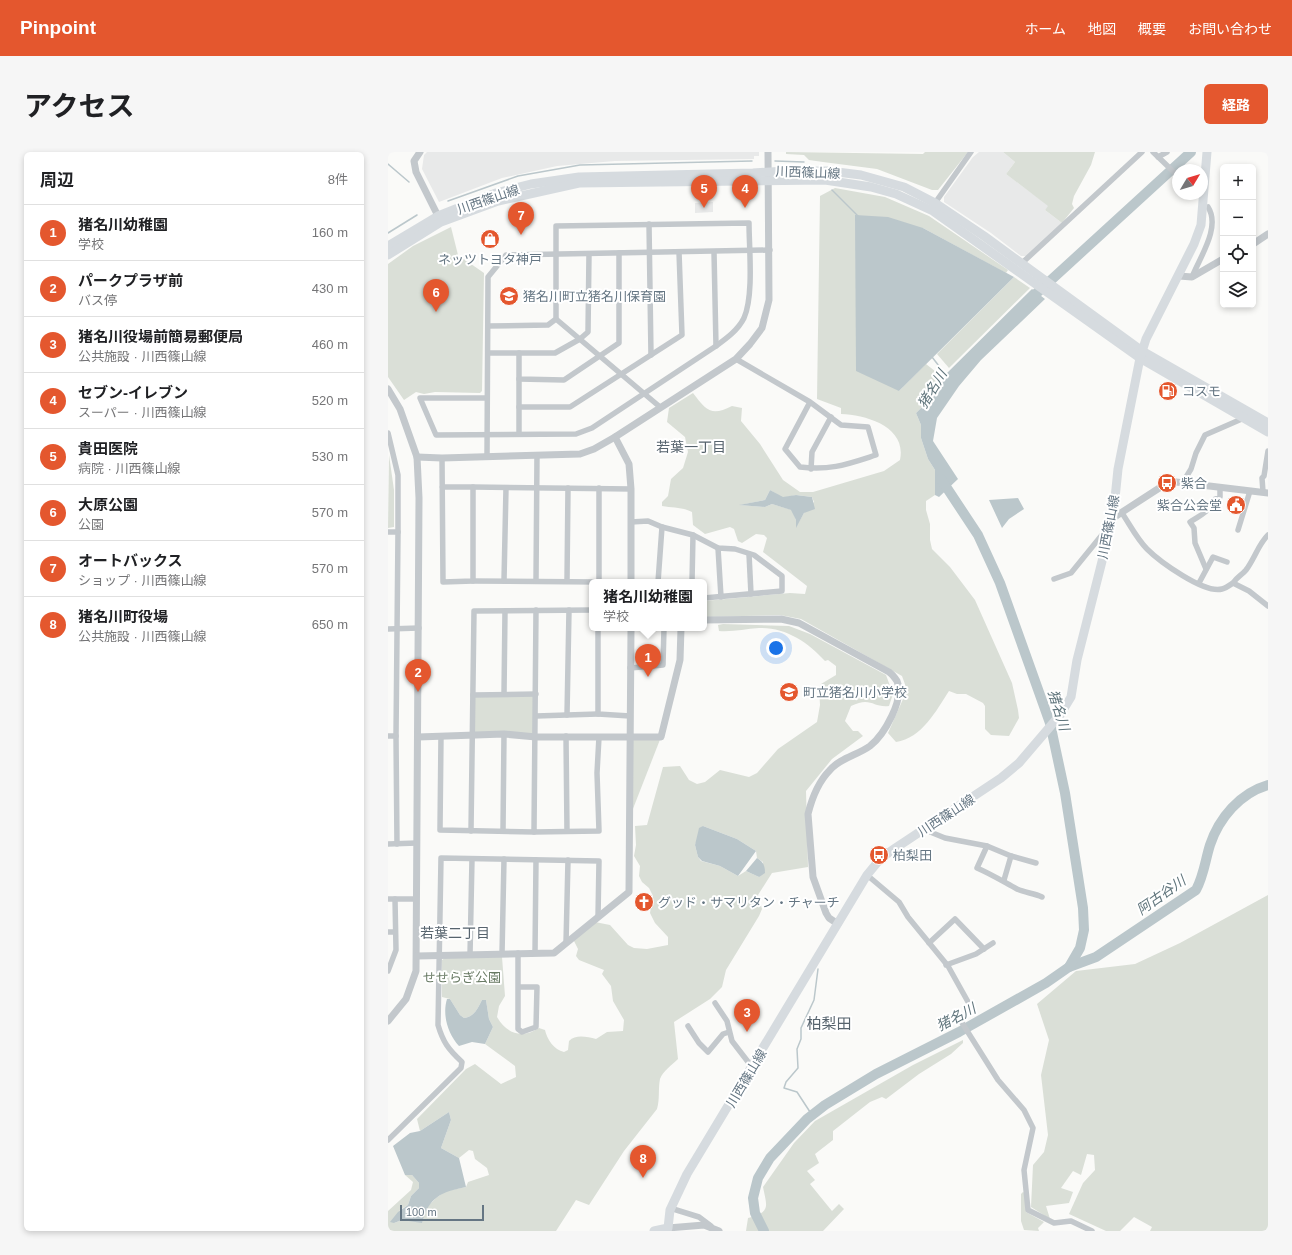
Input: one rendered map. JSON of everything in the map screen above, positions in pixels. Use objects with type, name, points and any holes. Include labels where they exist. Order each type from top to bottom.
[{"type":"main road","name":"川西篠山線","points":[[668,1229],[670,1208],[687,1174],[867,875],[882,858],[1001,778],[1018,763],[1060,715],[1071,697],[1077,660],[1112,521],[1118,469],[1141,354],[1146,339],[1179,276],[1201,225],[1207,156]]},
{"type":"main road","name":"川西篠山線","points":[[388,246],[439,219],[498,201],[579,184],[769,176],[829,170],[861,175],[904,187],[935,203],[1022,263],[1034,277]]},
{"type":"main road","name":"川西篠山線","points":[[769,176],[848,182],[896,194],[933,211],[1034,277],[1141,354]]},
{"type":"main road","name":"川西篠山線","points":[[388,255],[439,219]]},
{"type":"main road","points":[[1141,354],[1268,432]]},
{"type":"main road","points":[[1141,354],[1268,423]]},
{"type":"main road","points":[[654,1231],[668,1229]]},
{"type":"street","points":[[420,152],[414,161],[416,172],[439,219]]},
{"type":"street","points":[[417,457],[442,458],[580,454],[594,449],[615,437],[736,358],[750,344],[762,328],[769,300],[770,250],[768,152]]},
{"type":"street","points":[[935,203],[971,152]]},
{"type":"street","points":[[1022,263],[1142,152]]},
{"type":"street","points":[[1153,152],[1172,170]]},
{"type":"street","points":[[1160,158],[1167,152]]},
{"type":"street","points":[[1192,277],[1212,230],[1212,213],[1208,207]]},
{"type":"street","points":[[486,398],[420,398],[436,434],[576,434],[592,428],[644,394],[730,336],[744,318],[749,295],[749,223],[556,226],[556,320]]},
{"type":"street","points":[[649,224],[652,355]]},
{"type":"street","points":[[1256,242],[1268,234]]},
{"type":"street","points":[[487,456],[486,398],[488,353],[488,277],[506,255],[556,253],[649,254],[770,250]]},
{"type":"street","points":[[519,407],[570,407],[682,335],[679,252]]},
{"type":"street","points":[[714,252],[716,346]]},
{"type":"street","points":[[519,379],[564,380],[620,343],[619,253]]},
{"type":"street","points":[[488,353],[555,353],[580,339],[588,332],[589,254]]},
{"type":"street","points":[[1179,276],[1192,277],[1220,261]]},
{"type":"street","points":[[488,326],[548,325],[556,320]]},
{"type":"street","points":[[556,320],[660,407]]},
{"type":"street","points":[[519,353],[519,434]]},
{"type":"street","points":[[736,358],[810,402],[841,425],[868,426],[876,455],[841,467],[811,469],[800,467],[785,449],[810,402]]},
{"type":"street","points":[[388,389],[400,409],[417,457],[419,498],[416,899],[417,956],[416,971],[410,991],[401,1006],[388,1021]]},
{"type":"street","points":[[811,469],[812,452],[831,417]]},
{"type":"street","points":[[1183,482],[1191,469],[1196,453],[1206,435],[1211,431],[1245,418]]},
{"type":"street","points":[[388,434],[390,449],[398,475],[396,736],[397,844]]},
{"type":"street","points":[[615,437],[629,464],[631,489],[631,579]]},
{"type":"street","points":[[1054,578],[1071,573],[1112,521],[1166,483],[1183,482],[1266,493],[1262,478],[1264,476],[1268,451]]},
{"type":"street","points":[[536,581],[537,456]]},
{"type":"street","points":[[442,458],[443,582],[589,582]]},
{"type":"street","points":[[473,487],[473,581]]},
{"type":"street","points":[[1206,568],[1195,543],[1194,528],[1190,522],[1207,511],[1213,504],[1213,500],[1220,497],[1220,487]]},
{"type":"street","points":[[442,488],[631,489]]},
{"type":"street","points":[[504,581],[506,488]]},
{"type":"street","points":[[567,581],[568,488]]},
{"type":"street","points":[[599,488],[599,579]]},
{"type":"street","points":[[1238,530],[1250,491]]},
{"type":"street","points":[[1122,513],[1146,548],[1164,564],[1184,577],[1221,589],[1233,583],[1236,578],[1246,570],[1257,549],[1268,535]]},
{"type":"street","points":[[631,522],[648,521],[662,527],[693,534],[718,548],[735,549],[754,555],[782,576],[782,591],[707,598]]},
{"type":"street","points":[[658,579],[662,527]]},
{"type":"street","points":[[388,532],[398,532]]},
{"type":"street","points":[[692,579],[693,534]]},
{"type":"street","points":[[718,548],[721,597]]},
{"type":"street","points":[[749,554],[751,594]]},
{"type":"street","points":[[1199,583],[1213,557],[1227,562]]},
{"type":"street","points":[[1233,583],[1249,591],[1268,606]]},
{"type":"street","points":[[534,832],[536,610]]},
{"type":"street","points":[[567,714],[569,610]]},
{"type":"street","points":[[471,831],[474,611],[589,610]]},
{"type":"street","points":[[504,694],[505,611]]},
{"type":"street","points":[[707,620],[781,619],[799,623],[889,672],[897,681],[899,696],[882,734],[869,746],[831,768],[815,794],[808,814],[813,877],[826,914],[838,924]]},
{"type":"street","points":[[388,629],[419,628]]},
{"type":"street","points":[[598,631],[598,714]]},
{"type":"street","points":[[417,956],[554,952],[629,892],[631,631]]},
{"type":"street","points":[[630,668],[663,665],[664,631]]},
{"type":"street","points":[[418,736],[504,734],[536,737],[661,737],[680,660],[681,631]]},
{"type":"street","points":[[472,695],[536,694]]},
{"type":"street","points":[[536,716],[567,714],[630,716]]},
{"type":"street","points":[[503,831],[504,734]]},
{"type":"street","points":[[388,736],[396,736]]},
{"type":"street","points":[[441,736],[440,830],[534,832],[599,831],[597,773],[599,737]]},
{"type":"street","points":[[566,736],[567,832]]},
{"type":"street","points":[[923,830],[945,838],[986,846],[1011,856],[1036,863]]},
{"type":"street","points":[[388,844],[417,843]]},
{"type":"street","points":[[986,846],[977,868],[1004,880],[1018,890],[1035,893],[1042,897]]},
{"type":"street","points":[[1004,880],[1011,856]]},
{"type":"street","points":[[388,1140],[461,1068],[462,1062],[449,1050],[442,1040],[438,1025],[441,858],[599,861],[598,917]]},
{"type":"street","points":[[470,955],[472,859]]},
{"type":"street","points":[[502,954],[504,859]]},
{"type":"street","points":[[535,953],[536,860]]},
{"type":"street","points":[[566,943],[568,860]]},
{"type":"street","points":[[867,875],[899,902],[928,943],[946,965],[972,1009],[959,1018],[998,1080],[1024,1110],[1033,1128],[1024,1170],[1028,1210],[1054,1224],[1070,1222],[1092,1231]]},
{"type":"street","points":[[388,899],[416,899]]},
{"type":"street","points":[[388,971],[396,950],[395,900]]},
{"type":"street","points":[[928,943],[955,919],[984,949]]},
{"type":"street","points":[[388,932],[395,932]]},
{"type":"street","points":[[946,965],[984,949],[993,943]]},
{"type":"street","points":[[518,953],[518,1029],[522,1032],[536,1027],[537,987],[519,987]]},
{"type":"street","points":[[715,1004],[727,1021],[732,1042],[752,1067]]},
{"type":"street","points":[[688,1026],[708,1052],[724,1034],[729,1032]]},
{"type":"street","points":[[670,1208],[699,1217],[720,1231]]},
{"type":"street","points":[[668,1229],[711,1226]]},
{"type":"shaded area","points":[[427,152],[759,152],[759,156],[754,156],[754,159],[615,161],[557,166],[502,178],[439,202],[422,169],[424,155]]},
{"type":"shaded area","points":[[979,152],[1003,152],[1015,162],[1006,174],[1049,206],[1045,210],[1062,223],[1027,256],[1021,256],[991,233],[944,202],[944,197],[973,157]]},
{"type":"shaded area","points":[[713,202],[713,212],[695,213],[695,203]]},
{"type":"shaded area","points":[[855,215],[888,217],[923,228],[1014,277],[899,391],[856,371]]},
{"type":"shaded area","points":[[1032,289],[1045,299],[981,360],[959,386],[937,418],[933,441],[958,479],[939,497],[935,495],[935,470],[928,459],[921,438],[921,425],[916,413],[927,402],[944,379],[945,375]]},
{"type":"shaded area","points":[[770,490],[783,497],[796,495],[812,497],[815,509],[804,513],[796,528],[796,520],[791,510],[772,504],[765,507],[739,505],[765,500]]},
{"type":"shaded area","points":[[1018,498],[1024,509],[1009,519],[1002,528],[989,500]]},
{"type":"shaded area","points":[[703,826],[737,839],[756,851],[738,876],[720,866],[702,861],[698,857],[695,845],[699,828]]},
{"type":"shaded area","points":[[757,858],[763,864],[765,870],[765,873],[759,877],[746,871]]},
{"type":"shaded area","points":[[447,999],[450,999],[460,1015],[464,1018],[473,1014],[482,1000],[486,1000],[489,1019],[493,1027],[485,1044],[472,1042],[459,1046],[452,1036],[447,1024],[445,1011]]},
{"type":"shaded area","points":[[449,1112],[451,1120],[441,1148],[459,1158],[466,1187],[450,1191],[437,1197],[428,1207],[422,1223],[402,1220],[394,1223],[390,1222],[398,1212],[408,1205],[411,1196],[419,1188],[419,1183],[412,1175],[405,1175],[393,1146],[410,1133],[420,1131]]},
{"type":"green space","points":[[786,152],[923,154],[925,152],[968,152],[938,190],[932,190],[877,169],[809,160],[804,155],[786,154]]},
{"type":"green space","points":[[1003,152],[1095,152],[1091,165],[1074,196],[1072,204],[1074,208],[1062,223],[1045,210],[1048,206],[1006,174],[1015,162]]},
{"type":"green space","points":[[835,188],[885,197],[929,216],[1008,270],[1006,273],[923,228],[899,391],[926,364],[945,379],[927,402],[916,413],[921,425],[921,438],[928,459],[935,470],[935,495],[926,501],[926,510],[930,524],[930,540],[932,549],[950,567],[975,600],[1012,683],[1019,718],[1009,736],[991,735],[985,729],[985,706],[983,703],[966,694],[957,694],[949,691],[933,715],[921,729],[913,735],[896,742],[888,733],[907,690],[902,676],[801,619],[780,615],[707,617],[707,601],[790,593],[805,594],[807,586],[763,552],[767,538],[764,535],[756,534],[742,543],[738,541],[734,529],[730,527],[705,534],[693,525],[692,512],[681,508],[662,506],[662,502],[668,496],[671,479],[683,468],[688,452],[685,437],[667,422],[669,408],[693,393],[702,404],[710,410],[719,411],[732,406],[742,408],[741,421],[760,444],[783,480],[800,492],[813,492],[884,471],[900,460],[901,449],[897,439],[891,431],[883,425],[862,417],[841,414],[841,408],[817,399],[820,196]],"holes":[[[770,490],[783,498],[796,495],[812,497],[814,502],[804,513],[796,527],[796,520],[792,510],[772,504],[765,507],[740,505],[765,500]]]},
{"type":"green space","points":[[451,227],[458,255],[484,273],[482,391],[480,393],[435,392],[424,394],[416,392],[404,400],[388,377],[388,264],[413,246]]},
{"type":"green space","points":[[1014,277],[1030,288],[949,368],[937,354]]},
{"type":"green space","points":[[389,455],[394,490],[394,527],[388,528]]},
{"type":"green space","name":"せせらぎ公園","points":[[718,625],[789,626],[810,634],[886,675],[893,694],[889,706],[863,702],[851,706],[845,721],[853,731],[858,731],[863,736],[832,759],[806,791],[808,867],[772,873],[758,895],[762,909],[759,916],[726,970],[722,987],[710,999],[674,1022],[678,1059],[661,1076],[657,1109],[624,1151],[589,1205],[576,1200],[556,1231],[388,1231],[388,1211],[411,1190],[413,1182],[405,1175],[412,1175],[419,1183],[419,1188],[411,1196],[408,1205],[400,1210],[394,1223],[402,1220],[414,1221],[436,1198],[446,1191],[466,1187],[468,1182],[489,1175],[487,1168],[475,1159],[473,1151],[469,1150],[459,1158],[441,1148],[451,1120],[449,1112],[420,1131],[417,1119],[466,1069],[475,1064],[501,1084],[516,1077],[515,1066],[485,1044],[493,1027],[489,1019],[486,1000],[482,1000],[473,1014],[464,1018],[460,1015],[450,999],[442,997],[442,960],[446,957],[502,957],[505,996],[499,1006],[497,1017],[505,1027],[515,1033],[527,1033],[539,1028],[545,1030],[547,1037],[552,1044],[560,1051],[564,1052],[568,1050],[569,1041],[575,1037],[589,1037],[596,1039],[607,1032],[623,1031],[624,1020],[613,1001],[611,986],[602,974],[604,970],[579,960],[576,956],[578,949],[573,939],[595,922],[610,925],[628,945],[634,948],[647,949],[668,945],[668,937],[655,923],[650,913],[653,896],[649,888],[642,882],[639,876],[640,866],[634,856],[636,845],[635,826],[647,825],[663,767],[680,766],[689,780],[697,784],[705,782],[720,770],[749,777],[757,773],[778,749],[817,722],[820,705],[819,688],[821,684],[836,675],[836,666],[828,660],[825,661],[804,642],[787,633],[769,628],[719,631]],"holes":[[[703,826],[737,839],[756,851],[757,858],[763,862],[759,877],[746,871],[738,876],[720,866],[701,861],[698,857],[695,845]]]},
{"type":"green space","points":[[536,694],[536,737],[472,735],[473,695]]},
{"type":"green space","points":[[630,737],[661,737],[629,819]]},
{"type":"green space","points":[[1268,895],[1268,1231],[1150,1231],[1152,1227],[1134,1217],[1120,1231],[1106,1231],[1069,1214],[1083,1183],[1095,1170],[1094,1155],[1087,1154],[1081,1175],[1073,1171],[1061,1188],[1073,1192],[1069,1203],[1046,1206],[1050,1219],[1031,1207],[1033,1165],[1044,1152],[1048,1135],[1041,1075],[1049,1040],[1037,1004],[1076,971],[1135,964],[1180,943]]},
{"type":"green space","points":[[963,1040],[963,1043],[951,1054],[919,1074],[886,1099],[882,1097],[870,1102],[833,1131],[833,1140],[815,1154],[819,1163],[807,1171],[815,1180],[810,1184],[832,1211],[839,1204],[844,1209],[823,1231],[746,1231],[748,1218],[761,1213],[766,1208],[766,1199],[763,1187],[794,1143],[815,1121],[913,1065]]},
{"type":"green space","points":[[1023,1192],[1025,1193],[1026,1212],[1044,1222],[1038,1228],[1039,1231],[1024,1230],[1021,1221],[1021,1194]]},
{"type":"waterway","name":"猪名川","points":[[1027,302],[1191,152]]},
{"type":"waterway","points":[[448,201],[518,176],[580,165],[752,161]]},
{"type":"waterway","points":[[775,161],[804,162]]},
{"type":"waterway","points":[[388,164],[409,182]]},
{"type":"waterway","points":[[832,190],[858,216]]},
{"type":"waterway","points":[[388,233],[417,215]]},
{"type":"waterway","points":[[932,357],[946,375]]},
{"type":"waterway","name":"猪名川","points":[[764,1231],[755,1213],[753,1198],[758,1178],[770,1158],[807,1119],[825,1105],[876,1074],[959,1032],[1046,983],[1069,967],[1080,948],[1084,930],[1083,908],[1065,793],[1050,723],[1000,583],[978,535],[941,479]]},
{"type":"waterway","name":"阿古谷川","points":[[1069,967],[1096,957],[1196,890],[1203,873],[1210,845],[1225,816],[1248,794],[1268,785]]},
{"type":"waterway","points":[[812,1115],[797,1092],[784,1088],[786,1082],[798,1068],[797,1049],[801,1039],[801,1028],[814,1000],[818,969]]},
{"type":"place","name":"貴田医院","points":[[704,208]]},
{"type":"place","name":"セブン-イレブン","points":[[745,208]]},
{"type":"place","name":"オートバックス","points":[[521,235]]},
{"type":"place","name":"ネッツトヨタ神戸","points":[[490,239]]},
{"type":"place","name":"猪名川町立猪名川保育園","points":[[509,296]]},
{"type":"place","name":"大原公園","points":[[436,312]]},
{"type":"place","name":"コスモ","points":[[1168,391]]},
{"type":"place","name":"紫合","points":[[1167,483]]},
{"type":"place","name":"紫合公会堂","points":[[1236,505]]},
{"type":"place","name":"猪名川幼稚園","points":[[648,677]]},
{"type":"place","name":"パークプラザ前","points":[[418,692]]},
{"type":"place","name":"町立猪名川小学校","points":[[789,692]]},
{"type":"place","name":"柏梨田","points":[[879,855]]},
{"type":"place","name":"グッド・サマリタン・チャーチ","points":[[644,902]]},
{"type":"place","name":"猪名川役場前簡易郵便局","points":[[747,1032]]},
{"type":"place","name":"猪名川町役場","points":[[643,1178]]},
{"type":"district","name":"若葉一丁目","points":[[691,447]]},
{"type":"district","name":"若葉二丁目","points":[[455,933]]},
{"type":"district","name":"柏梨田","points":[[829,1024]]}]
